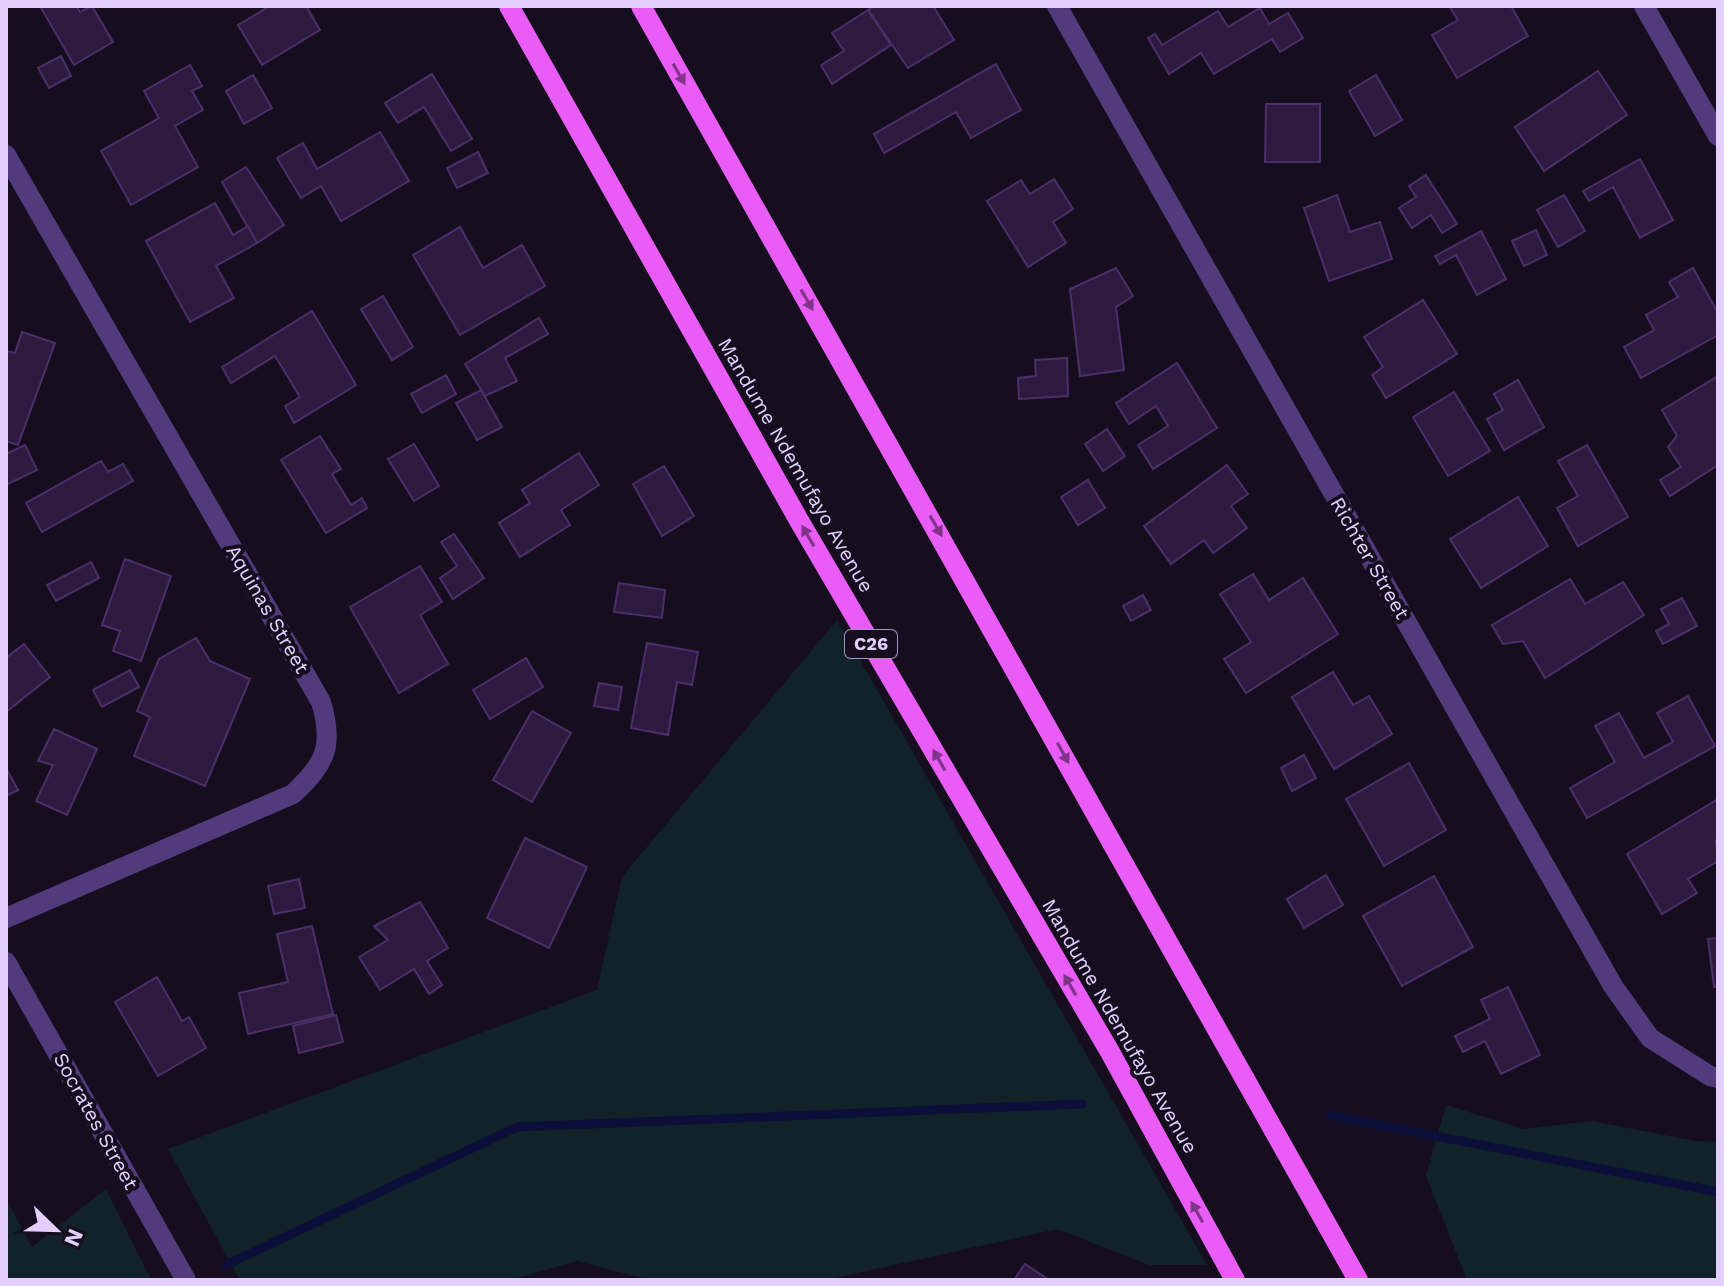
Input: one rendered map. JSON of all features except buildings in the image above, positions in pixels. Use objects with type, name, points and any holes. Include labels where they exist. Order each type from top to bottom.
[{"type":"main road","name":"Mandume Ndemufayo Avenue","points":[[509,6],[809,538],[1110,1052],[1235,1280]]},
{"type":"main road","points":[[641,6],[1358,1280]]},
{"type":"street","name":"Richter Street","points":[[1057,6],[1613,986],[1650,1038],[1718,1078]]},
{"type":"street","points":[[1644,6],[1718,136]]},
{"type":"street","name":"Aquinas Street","points":[[6,155],[321,702],[330,730],[323,758],[309,779],[293,794],[6,918]]},
{"type":"street","name":"Socrates Street","points":[[6,962],[186,1280]]},
{"type":"shaded area","points":[[837,620],[1207,1265],[1149,1265],[1057,1229],[826,1280],[650,1280],[577,1261],[511,1280],[240,1280],[168,1149],[597,990],[622,877]]},
{"type":"shaded area","points":[[1446,1105],[1524,1129],[1592,1121],[1695,1141],[1718,1142],[1718,1280],[1467,1280],[1426,1176]]},
{"type":"shaded area","points":[[106,1189],[151,1280],[6,1280],[6,1199],[32,1247]]},
{"type":"waterway","points":[[226,1265],[517,1127],[1082,1104]]},
{"type":"waterway","points":[[1330,1115],[1718,1192]]}]
